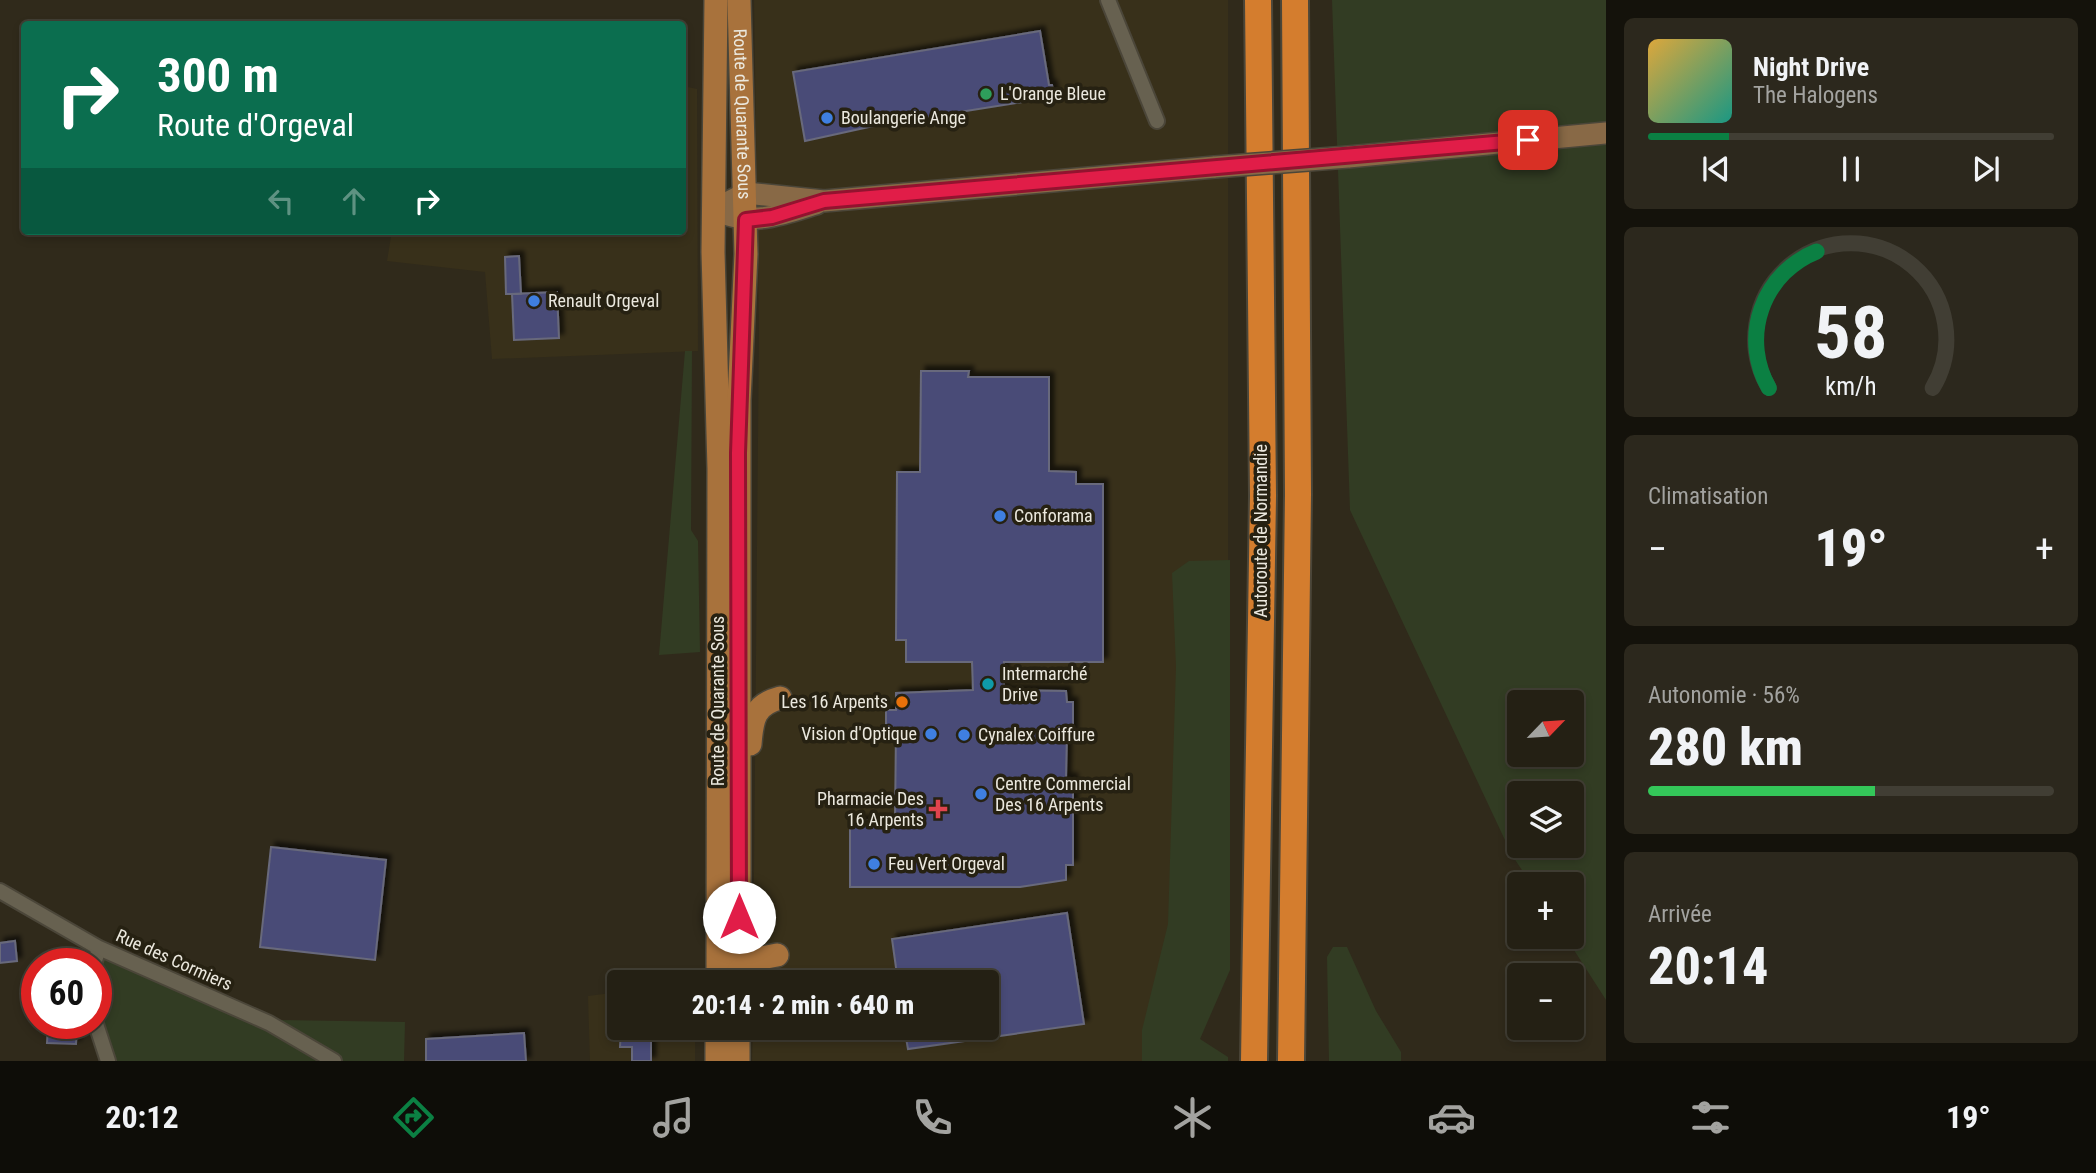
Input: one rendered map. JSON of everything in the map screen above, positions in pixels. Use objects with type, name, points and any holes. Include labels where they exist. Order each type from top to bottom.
[{"type":"highway","name":"Autoroute de Normandie","points":[[1254,1061],[1263,496],[1258,0]]},
{"type":"highway","name":"Autoroute de Normandie","points":[[1291,1061],[1295,947],[1298,494],[1295,0]]},
{"type":"highway","points":[[1295,947],[1309,991],[1308,1061]]},
{"type":"main road","name":"Route de Quarante Sous","points":[[716,0],[713,210],[719,469],[718,970]]},
{"type":"main road","name":"Route de Quarante Sous","points":[[738,0],[746,193],[739,400],[739,970]]},
{"type":"main road","points":[[739,754],[750,750],[752,718],[760,706],[780,698]]},
{"type":"main road","points":[[744,970],[751,960],[777,955]]},
{"type":"main road","points":[[717,1061],[718,1040]]},
{"type":"main road","points":[[737,1061],[738,1040]]},
{"type":"street","points":[[1108,0],[1157,121]]},
{"type":"street","points":[[713,210],[746,193],[824,201],[1348,157],[1606,132]]},
{"type":"street","points":[[713,210],[746,220],[772,217],[824,201]]},
{"type":"street","name":"Rue des Cormiers","points":[[0,891],[99,948]]},
{"type":"street","name":"Rue des Cormiers","points":[[112,954],[269,1023],[334,1061]]},
{"type":"street","points":[[101,1039],[108,1061]]},
{"type":"shaded area","points":[[754,0],[1228,0],[1228,929],[1187,1061],[752,1061],[753,1040],[999,1040],[999,970],[753,970],[759,330]]},
{"type":"shaded area","points":[[686,87],[697,89],[698,351],[492,359],[485,272],[387,261],[391,235],[686,235]]},
{"type":"shaded area","points":[[607,994],[607,1040],[695,1040],[695,1061],[590,1061],[588,996]]},
{"type":"green space","points":[[1332,0],[1606,0],[1606,1000],[1573,949],[1584,949],[1584,872],[1523,872],[1514,858],[1584,858],[1584,781],[1507,781],[1507,844],[1350,510]]},
{"type":"green space","points":[[685,351],[692,351],[691,530],[698,541],[700,652],[659,655]]},
{"type":"green space","points":[[1230,560],[1230,970],[1200,1039],[1228,1057],[1228,1061],[1142,1061],[1142,1030],[1168,924],[1176,667],[1172,573],[1189,561]]},
{"type":"green space","points":[[96,940],[280,1020],[405,1022],[404,1061],[106,1061],[100,1039],[112,1039],[112,948],[96,948]]},
{"type":"green space","points":[[1333,947],[1347,947],[1376,1011],[1401,1052],[1401,1061],[1329,1061],[1327,957]]},
{"type":"building","points":[[1040,31],[1049,85],[1052,85],[1054,97],[878,125],[805,141],[793,72]]},
{"type":"building","points":[[519,256],[521,294],[506,294],[505,257]]},
{"type":"building","points":[[557,292],[559,338],[514,340],[512,294]]},
{"type":"building","points":[[921,371],[969,371],[968,377],[1049,377],[1049,471],[1076,472],[1076,484],[1103,484],[1103,662],[1004,662],[1004,690],[1066,691],[1067,702],[1073,702],[1073,735],[1067,734],[1066,778],[1073,778],[1073,865],[1066,865],[1066,880],[1020,887],[850,887],[850,821],[895,820],[896,729],[886,729],[886,710],[896,710],[896,693],[973,690],[972,662],[906,662],[906,640],[896,640],[897,472],[920,472]]},
{"type":"building","points":[[271,847],[386,860],[375,960],[260,947]]},
{"type":"building","points":[[1067,913],[1084,1024],[999,1036],[999,970],[896,970],[892,939]]},
{"type":"building","points":[[15,941],[17,961],[0,963],[0,943]]},
{"type":"building","points":[[524,1033],[526,1061],[426,1061],[426,1039]]},
{"type":"building","points":[[47,1039],[76,1039],[76,1044],[47,1043]]},
{"type":"building","points":[[620,1040],[651,1040],[651,1061],[632,1061],[632,1047],[620,1047]]},
{"type":"building","points":[[906,1040],[971,1040],[908,1049]]},
{"type":"place","name":"L'Orange Bleue","points":[[986,94]]},
{"type":"place","name":"Boulangerie Ange","points":[[827,118]]},
{"type":"place","name":"Renault Orgeval","points":[[534,301]]},
{"type":"place","name":"Conforama","points":[[1000,516]]},
{"type":"place","name":"Intermarché Drive","points":[[988,684]]},
{"type":"place","name":"Les 16 Arpents","points":[[902,702]]},
{"type":"place","name":"Vision d'Optique","points":[[931,734]]},
{"type":"place","name":"Cynalex Coiffure","points":[[964,735]]},
{"type":"place","name":"Centre Commercial Des 16 Arpents","points":[[981,794]]},
{"type":"place","name":"Pharmacie Des 16 Arpents","points":[[938,809]]},
{"type":"place","name":"Feu Vert Orgeval","points":[[874,864]]},
{"type":"route","points":[[739,917],[738,453],[746,220],[772,217],[824,201],[1528,140]]}]
